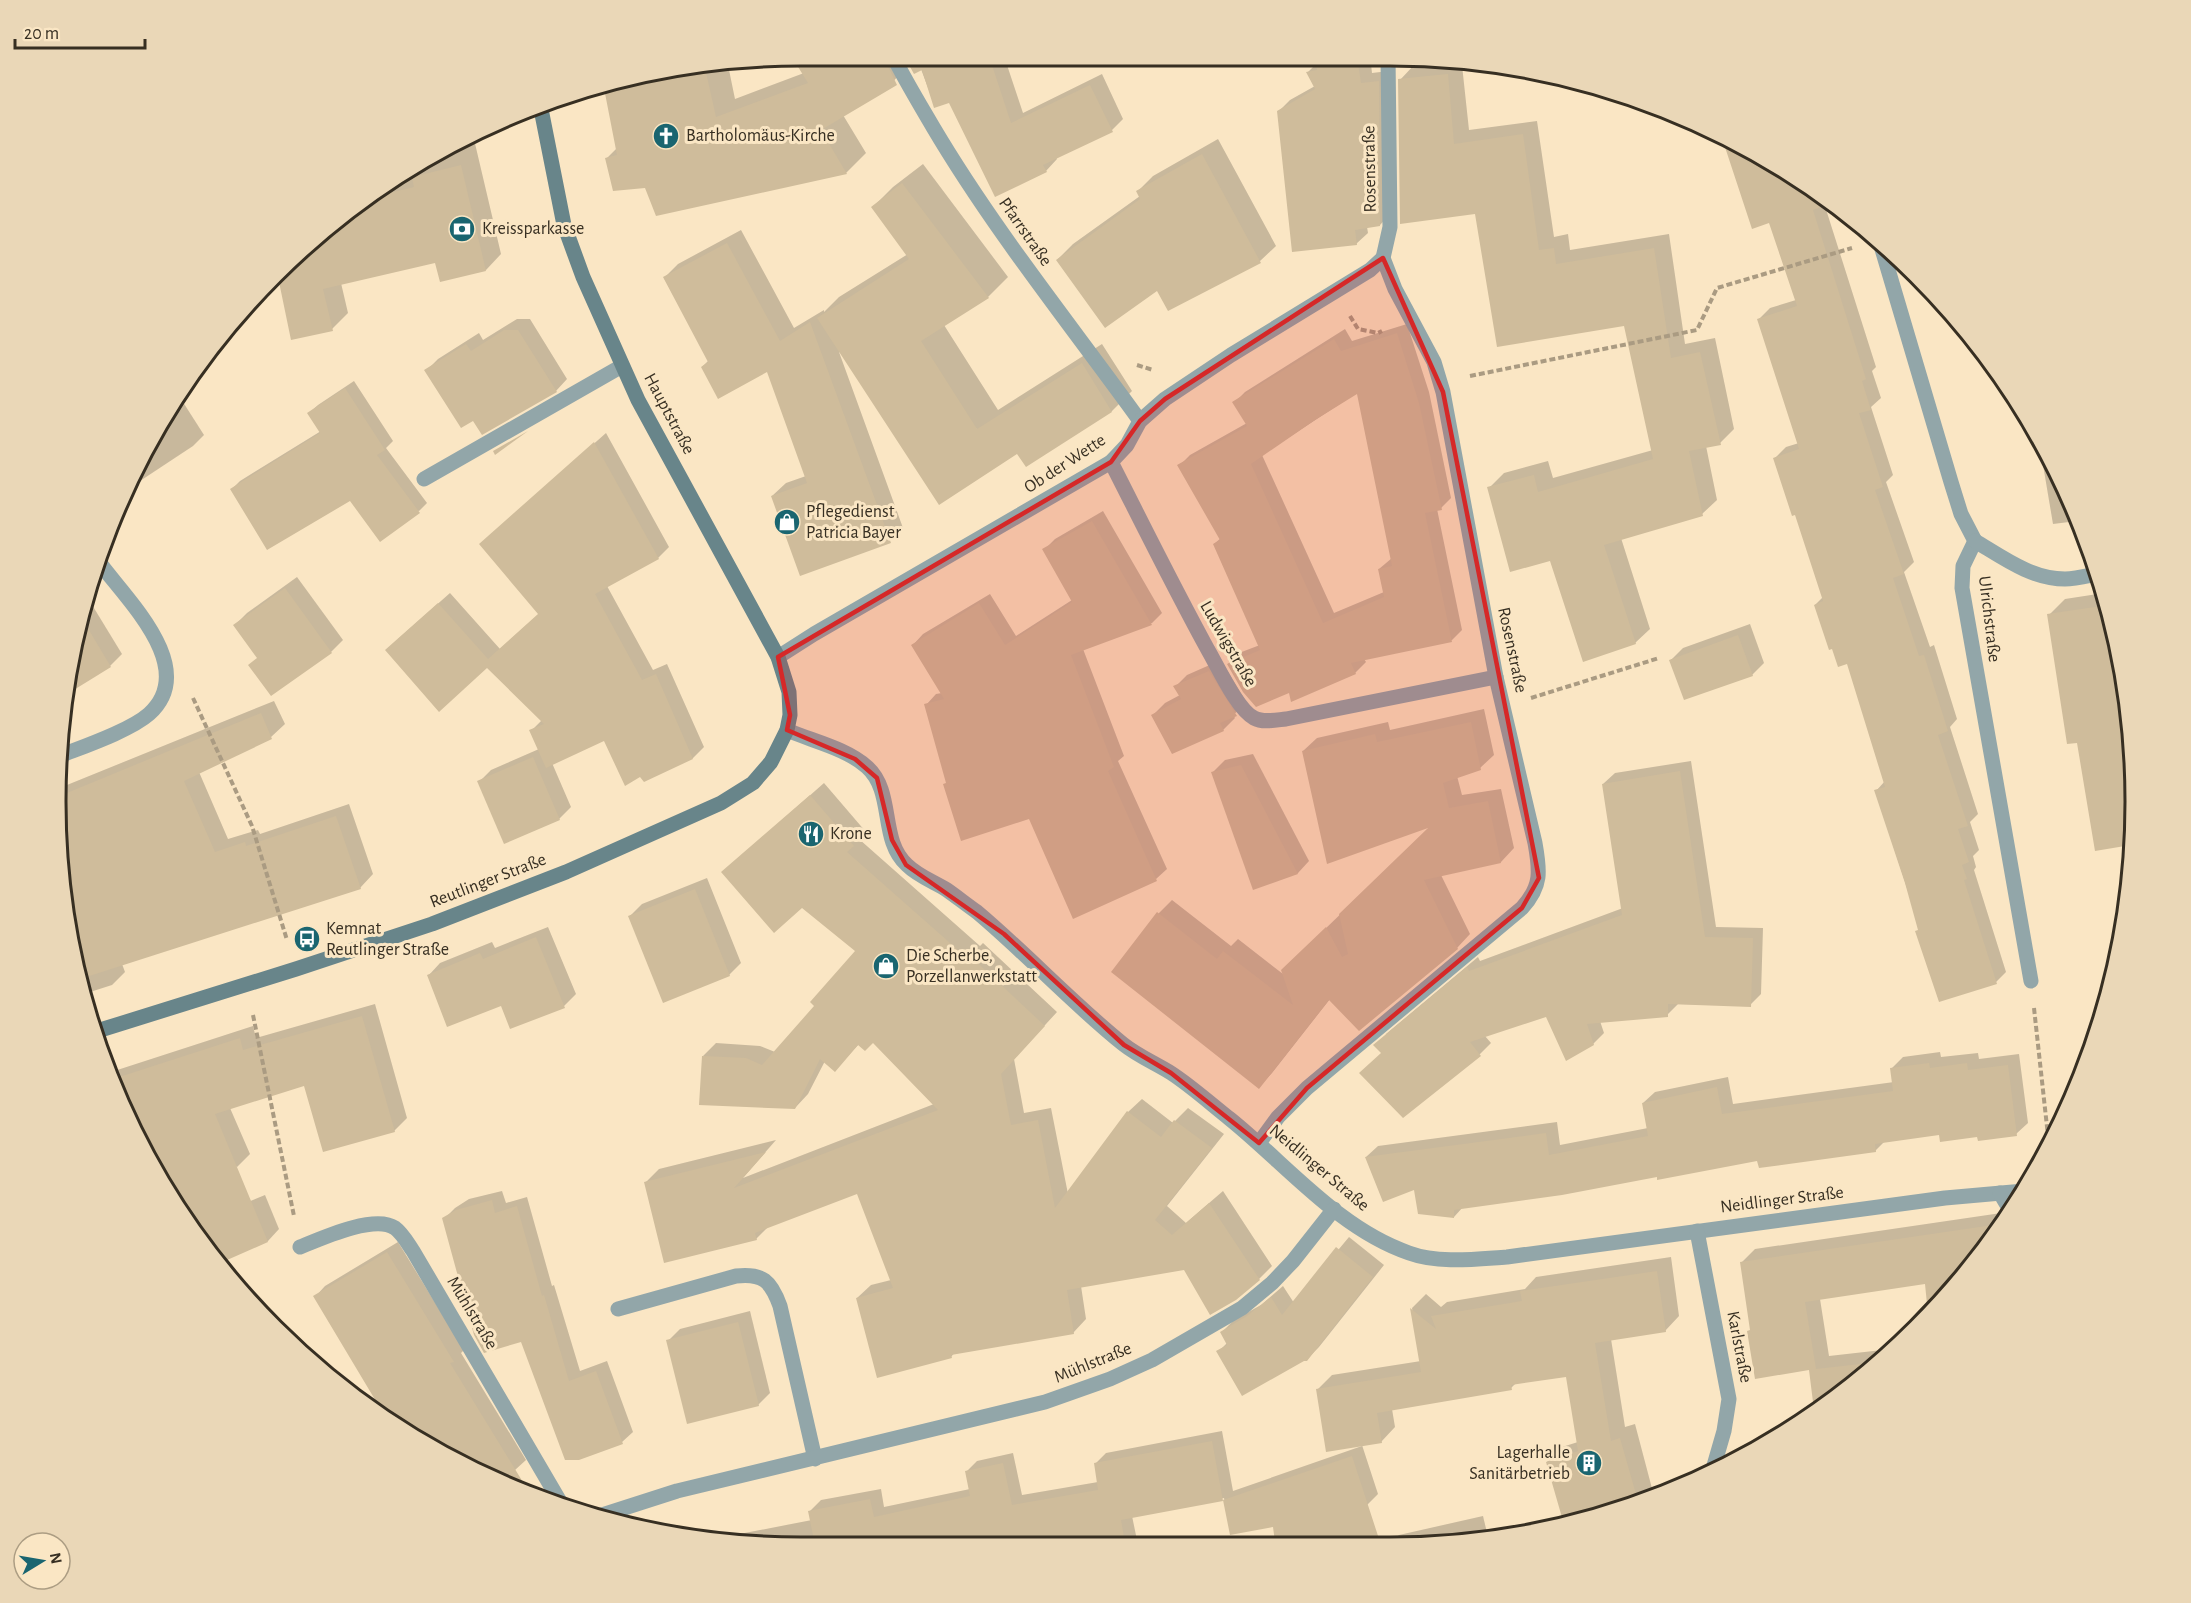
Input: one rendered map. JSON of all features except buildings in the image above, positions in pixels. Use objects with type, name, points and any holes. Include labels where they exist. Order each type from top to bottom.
[{"type":"main road","name":"Hauptstraße","points":[[542,114],[564,225],[583,277],[638,400],[778,657],[789,692],[790,715],[787,730]]},
{"type":"main road","name":"Reutlinger Straße","points":[[102,1029],[432,924],[566,872],[700,813],[753,783],[771,762],[787,730]]},
{"type":"street","name":"Pfarrstraße","points":[[899,66],[950,155],[992,220],[1140,421]]},
{"type":"street","name":"Rosenstraße","points":[[1259,1143],[1278,1117],[1306,1088],[1514,916],[1530,899],[1539,878],[1540,866],[1496,677],[1440,381],[1426,345],[1395,289],[1383,258],[1390,227],[1388,66]]},
{"type":"street","name":"Ob der Wette","points":[[778,657],[1111,462],[1127,445],[1140,421],[1165,399],[1231,355],[1371,270],[1383,258]]},
{"type":"street","points":[[1885,259],[1961,514],[1975,541],[2013,564],[2048,578],[2066,579],[2089,575]]},
{"type":"street","points":[[424,478],[622,366]]},
{"type":"street","name":"Ludwigstraße","points":[[1111,462],[1172,583],[1230,689],[1245,711],[1255,719],[1264,721],[1286,719],[1496,677]]},
{"type":"street","name":"Ulrichstraße","points":[[1975,541],[1963,566],[1962,588],[2031,981]]},
{"type":"street","points":[[68,753],[142,720],[156,706],[164,688],[166,666],[156,637],[104,568]]},
{"type":"street","name":"Neidlinger Straße","points":[[787,730],[836,749],[868,767],[877,778],[892,840],[906,865],[947,890],[1004,934],[1035,966],[1124,1045],[1171,1073],[1259,1143],[1334,1209],[1380,1240],[1410,1254],[1468,1260],[1507,1257],[1945,1198],[2012,1192]]},
{"type":"street","points":[[2000,1193],[2006,1202]]},
{"type":"street","name":"Mühlstraße","points":[[611,1512],[677,1491],[1045,1402],[1110,1379],[1152,1360],[1242,1308],[1272,1283],[1293,1261],[1334,1209]]},
{"type":"street","name":"Mühlstraße","points":[[300,1247],[328,1236],[372,1224],[384,1224],[396,1228],[412,1251],[556,1495]]},
{"type":"street","name":"Karlstraße","points":[[1697,1231],[1729,1399],[1724,1431],[1715,1461]]},
{"type":"street","points":[[618,1309],[736,1276],[752,1275],[766,1280],[775,1291],[780,1306],[815,1459]]},
{"type":"path","points":[[1489,372],[1697,330],[1717,288],[1867,243]]},
{"type":"path","points":[[1504,707],[1659,658]]},
{"type":"path","points":[[166,666],[189,687],[252,826],[296,969]]},
{"type":"path","points":[[2031,981],[2047,1130]]},
{"type":"path","points":[[247,985],[300,1247]]},
{"type":"highlighted area","points":[[1383,258],[1443,392],[1539,878],[1522,908],[1307,1088],[1259,1143],[1171,1073],[1124,1045],[1004,934],[906,865],[892,840],[877,778],[855,759],[787,730],[790,715],[778,657],[1111,462],[1140,421],[1165,399]]},
{"type":"place","name":"Bartholomäus-Kirche","points":[[666,136]]},
{"type":"place","name":"Kreissparkasse","points":[[462,229]]},
{"type":"place","name":"Pflegedienst Patricia Bayer","points":[[787,522]]},
{"type":"place","name":"Krone","points":[[811,834]]},
{"type":"place","name":"Kemnat Reutlinger Straße","points":[[307,939]]},
{"type":"place","name":"Die Scherbe, Porzellanwerkstatt","points":[[886,966]]},
{"type":"place","name":"Lagerhalle Sanitärbetrieb","points":[[1589,1463]]}]
